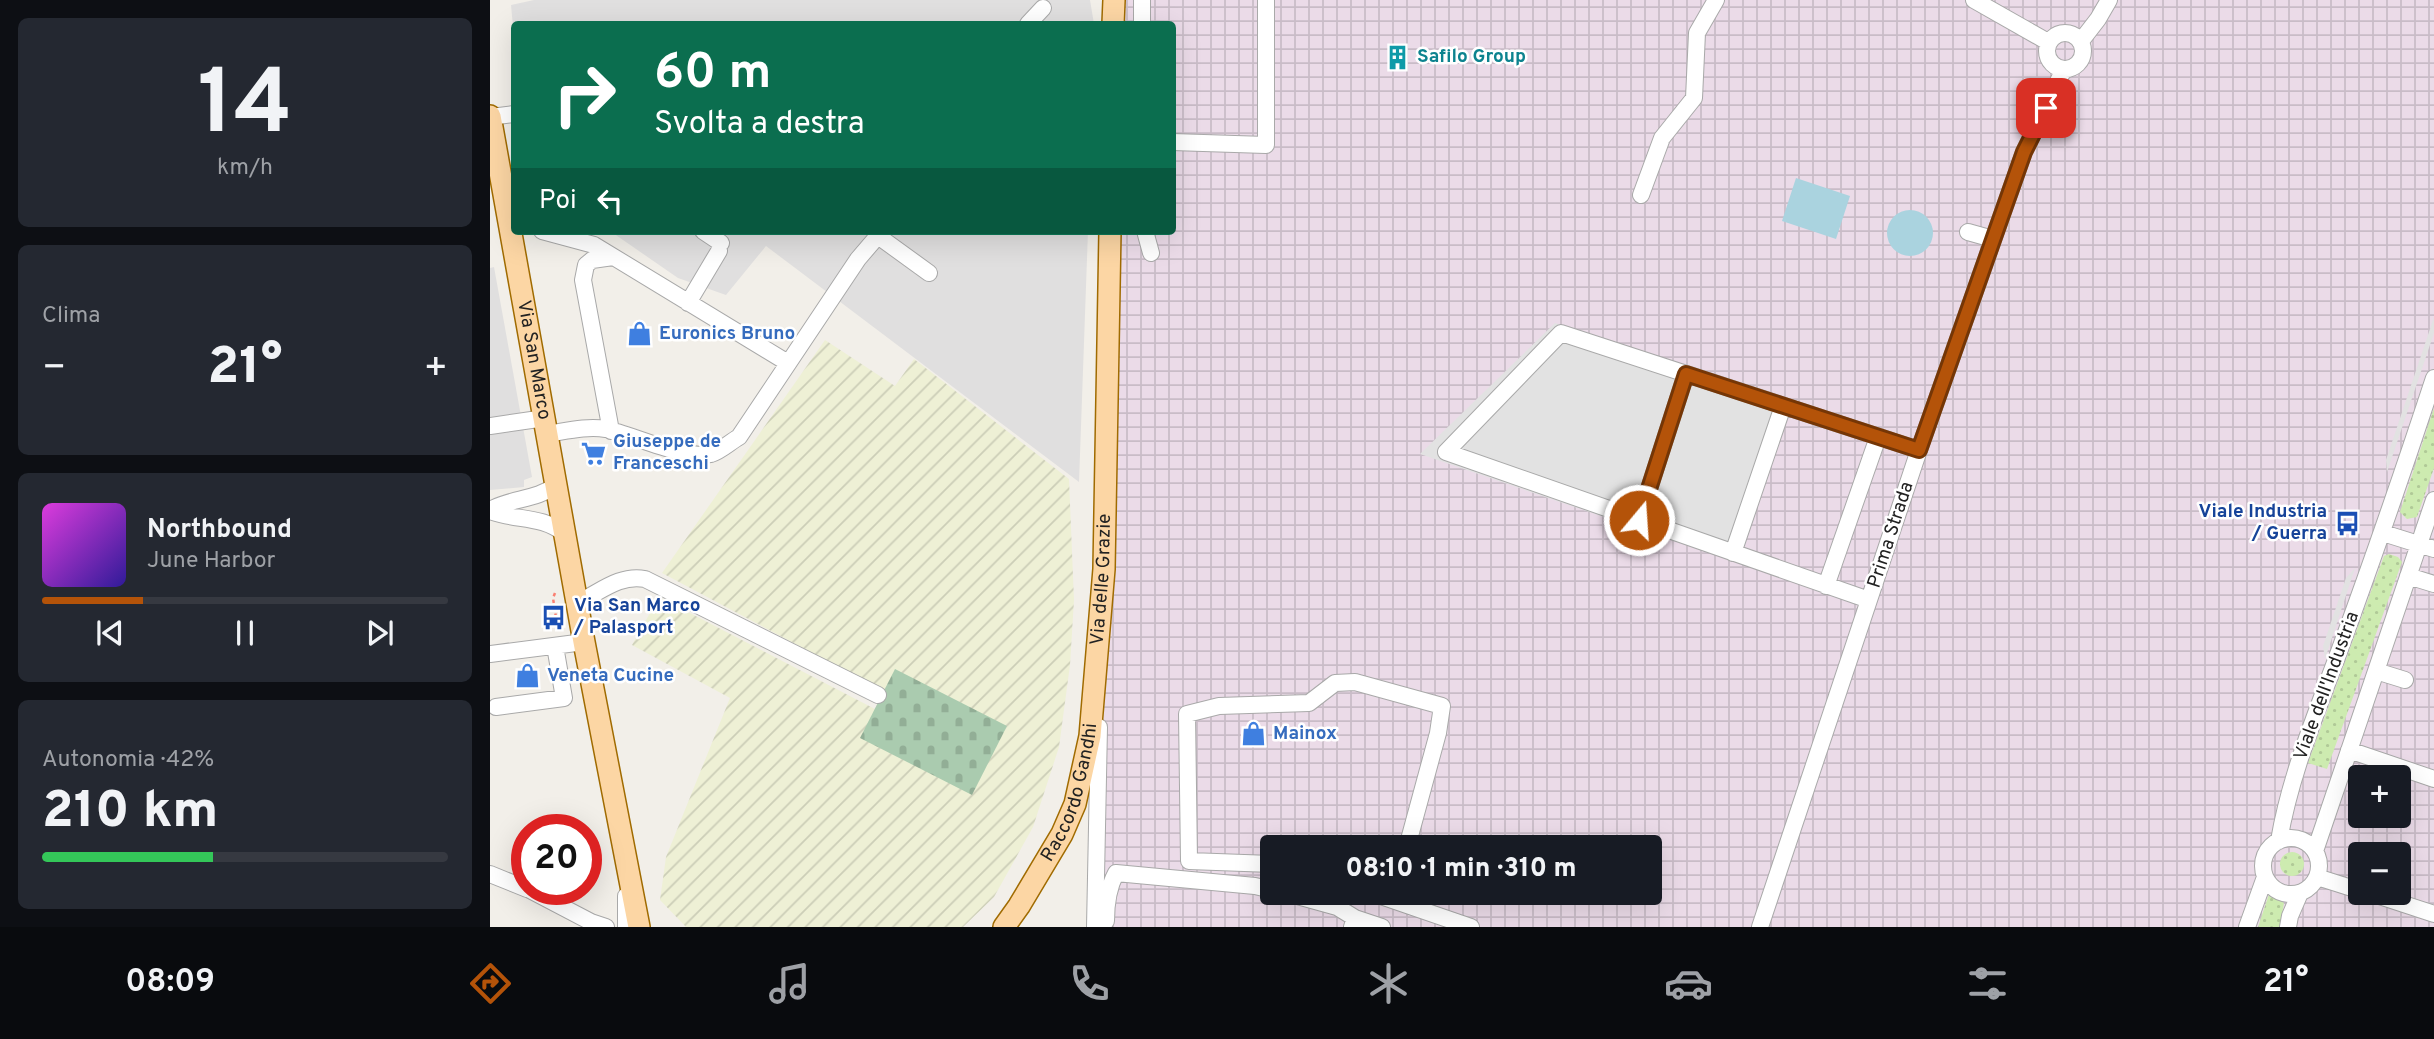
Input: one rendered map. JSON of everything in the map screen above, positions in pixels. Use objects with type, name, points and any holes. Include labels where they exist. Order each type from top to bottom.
[{"type":"main road","points":[[1114,0],[1114,21]]},
{"type":"main road","name":"Via San Marco","points":[[490,117],[583,642],[639,927]]},
{"type":"main road","name":"Via delle Grazie","points":[[1099,643],[1104,569],[1110,235]]},
{"type":"main road","name":"Raccordo Gandhi","points":[[1004,927],[1020,906],[1062,834],[1075,804],[1090,736],[1099,643]]},
{"type":"street","points":[[1142,0],[1142,21]]},
{"type":"street","points":[[1176,142],[1266,145],[1266,0]]},
{"type":"street","points":[[1703,0],[1703,23]]},
{"type":"street","points":[[1641,195],[1662,138],[1694,98],[1697,33],[1716,0]]},
{"type":"street","points":[[1974,0],[2048,42]]},
{"type":"street","name":"Prima Strada","points":[[1760,927],[1919,450],[2024,152],[2064,69],[2076,66],[2080,61],[2083,48],[2081,41],[2109,0]]},
{"type":"street","points":[[1031,21],[1044,8]]},
{"type":"street","points":[[2064,69],[2052,65],[2048,60],[2048,42],[2063,32],[2076,36],[2081,41]]},
{"type":"street","points":[[490,117],[511,114]]},
{"type":"street","points":[[1968,232],[1993,239]]},
{"type":"street","points":[[557,235],[594,245],[788,363]]},
{"type":"street","points":[[688,303],[720,247],[706,235]]},
{"type":"street","points":[[494,425],[589,427],[691,454],[710,454],[739,437],[858,259],[878,235]]},
{"type":"street","points":[[882,235],[929,273]]},
{"type":"street","points":[[1146,235],[1151,253]]},
{"type":"street","points":[[611,431],[583,280],[586,265],[592,260],[612,257]]},
{"type":"street","points":[[1869,600],[1446,452],[1561,333],[1919,450]]},
{"type":"street","points":[[1639,520],[1686,374]]},
{"type":"street","name":"Viale dell'Industria","points":[[2247,927],[2265,877],[2264,860],[2272,846],[2279,841],[2298,765],[2383,533],[2434,378]]},
{"type":"street","points":[[1733,554],[1783,406]]},
{"type":"street","points":[[1826,586],[1878,437]]},
{"type":"street","points":[[490,510],[548,491],[556,485]]},
{"type":"street","name":"Viale dell'Industria","points":[[2317,877],[2318,859],[2315,851],[2408,576],[2427,547],[2434,500]]},
{"type":"street","points":[[490,510],[553,525],[565,534]]},
{"type":"street","points":[[2383,533],[2427,547]]},
{"type":"street","points":[[577,603],[621,579],[632,576],[645,579],[878,695]]},
{"type":"street","points":[[2408,576],[2434,584]]},
{"type":"street","points":[[490,654],[583,642]]},
{"type":"street","name":"Via delle Grazie","points":[[1095,927],[1099,812],[1099,643]]},
{"type":"street","points":[[496,707],[564,698],[555,646]]},
{"type":"street","points":[[2376,671],[2405,680]]},
{"type":"street","points":[[1260,864],[1189,861],[1187,714],[1219,706],[1309,703],[1335,682],[1354,682],[1442,706],[1438,733],[1409,835]]},
{"type":"street","points":[[2349,750],[2434,779]]},
{"type":"street","points":[[2279,841],[2299,839],[2315,851]]},
{"type":"street","points":[[624,855],[626,927]]},
{"type":"street","points":[[1106,927],[1106,905],[1116,873],[1260,887]]},
{"type":"street","points":[[490,874],[511,883]]},
{"type":"street","points":[[2265,877],[2269,884],[2283,893],[2300,893],[2317,877],[2348,887]]},
{"type":"street","points":[[2288,927],[2300,893]]},
{"type":"street","points":[[558,905],[606,927]]},
{"type":"street","points":[[1330,905],[1337,907],[1353,923],[1382,927]]},
{"type":"street","points":[[1410,905],[1471,927]]},
{"type":"street","points":[[2407,905],[2434,914]]},
{"type":"shaded area","points":[[534,0],[1090,0],[1094,21],[512,21],[511,5]]},
{"type":"shaded area","points":[[1123,0],[2434,0],[2434,927],[1095,927],[1099,720],[1119,235],[1176,235],[1176,21],[1123,21]]},
{"type":"shaded area","points":[[616,235],[1088,235],[1079,482],[766,246],[726,295],[678,278]]},
{"type":"shaded area","points":[[494,267],[532,477],[524,480],[524,487],[490,490],[490,268]]},
{"type":"shaded area","points":[[2434,317],[2434,333],[2387,472],[2386,460]]},
{"type":"shaded area","points":[[1555,323],[1792,401],[1738,563],[1420,454]]},
{"type":"shaded area","points":[[2355,568],[2325,659],[2323,646],[2346,578]]},
{"type":"green space","points":[[825,340],[895,386],[914,359],[1069,479],[1074,600],[1070,665],[1059,747],[1033,827],[994,897],[963,927],[686,927],[660,900],[666,857],[730,698],[632,645],[659,597],[875,709],[895,670],[884,691],[662,573]]},
{"type":"green space","points":[[2434,408],[2434,468],[2417,517],[2407,519],[2400,512]]},
{"type":"green space","points":[[2389,554],[2398,557],[2402,562],[2327,769],[2308,763],[2384,556]]},
{"type":"green space","points":[[895,669],[1007,726],[972,795],[860,738]]},
{"type":"green space","points":[[2292,852],[2301,855],[2304,864],[2301,873],[2292,876],[2283,873],[2280,864],[2283,855]]},
{"type":"green space","points":[[2269,894],[2284,903],[2280,927],[2258,927]]},
{"type":"water","points":[[1796,178],[1850,196],[1836,239],[1782,221]]},
{"type":"water","points":[[1910,210],[1927,216],[1933,233],[1927,250],[1910,256],[1893,250],[1887,233],[1893,216]]},
{"type":"place","name":"Safilo Group","points":[[1397,57]]},
{"type":"place","name":"Euronics Bruno","points":[[639,334]]},
{"type":"place","name":"Giuseppe de Franceschi","points":[[593,453]]},
{"type":"place","name":"Viale Industria / Guerra","points":[[2347,523]]},
{"type":"place","name":"Via San Marco / Palasport","points":[[554,617]]},
{"type":"place","name":"Veneta Cucine","points":[[527,676]]},
{"type":"place","name":"Mainox","points":[[1253,734]]},
{"type":"route","points":[[1639,520],[1686,374],[1919,450],[2024,152],[2046,108]]}]
